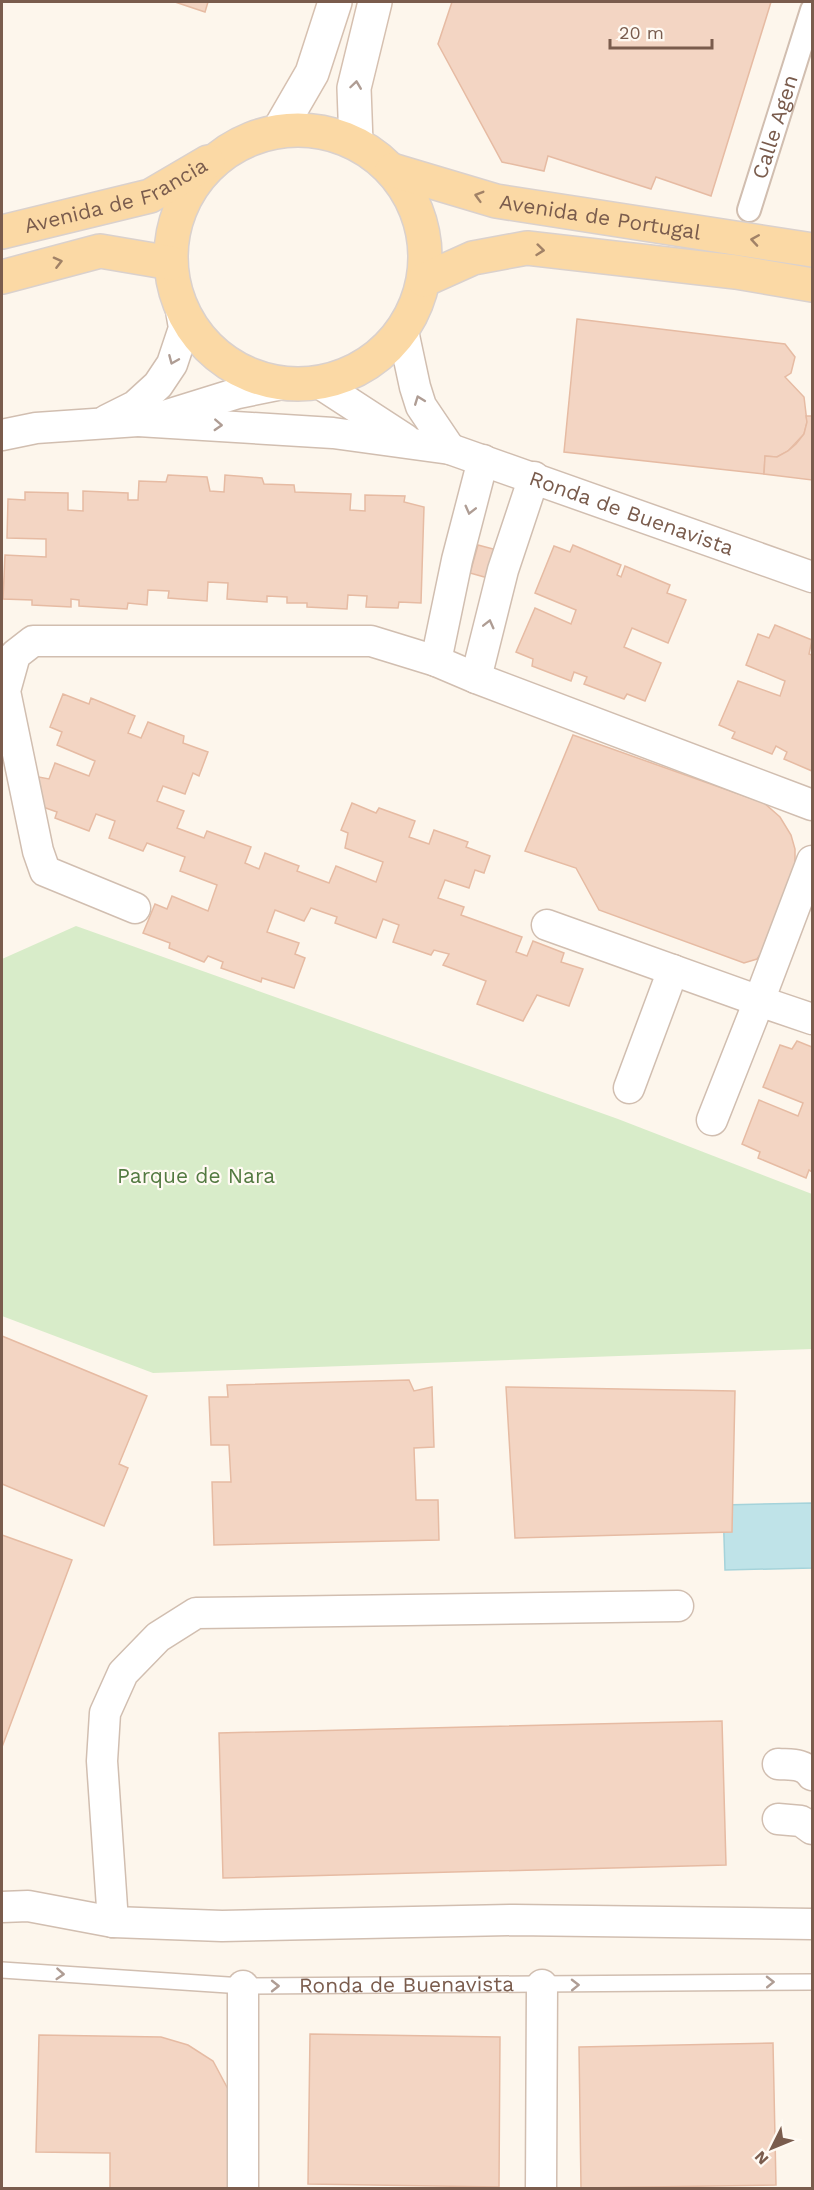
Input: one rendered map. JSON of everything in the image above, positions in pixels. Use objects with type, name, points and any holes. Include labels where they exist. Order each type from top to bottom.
[{"type":"main road","points":[[279,130],[312,73],[335,2]]},
{"type":"main road","points":[[356,143],[354,88],[369,18],[375,2]]},
{"type":"main road","points":[[279,130],[318,131],[356,143],[392,170],[421,221],[424,280],[403,331],[380,356],[351,374],[319,383],[282,384],[239,371],[203,342],[180,304],[171,263],[176,220],[196,180],[227,151],[279,130]]},
{"type":"main road","name":"Avenida de Francia","points":[[2,232],[150,195],[227,151]]},
{"type":"main road","name":"Avenida de Portugal","points":[[392,170],[496,201],[813,250]]},
{"type":"main road","name":"Avenida de Portugal","points":[[424,280],[473,258],[527,248],[736,272],[813,285]]},
{"type":"main road","name":"Avenida de Francia","points":[[2,277],[100,251],[171,263]]},
{"type":"street","name":"Calle Agen","points":[[749,210],[813,10]]},
{"type":"street","name":"Ronda de Buenavista","points":[[98,425],[135,406],[158,385],[172,364],[184,328],[180,304]]},
{"type":"street","points":[[403,331],[414,387],[421,406],[450,449]]},
{"type":"street","name":"Ronda de Buenavista","points":[[319,383],[412,444]]},
{"type":"street","name":"Ronda de Buenavista","points":[[2,435],[36,428],[138,421],[164,416],[238,393],[282,384]]},
{"type":"street","name":"Ronda de Buenavista","points":[[138,421],[333,433],[450,449],[813,577]]},
{"type":"street","points":[[436,661],[457,560],[483,460]]},
{"type":"street","points":[[476,678],[503,570],[534,477]]},
{"type":"street","points":[[135,908],[45,871],[38,851],[5,691],[15,655],[33,640],[371,641],[436,661],[813,804]]},
{"type":"street","points":[[712,1120],[813,861]]},
{"type":"street","points":[[547,925],[813,1019]]},
{"type":"street","points":[[629,1088],[673,970]]},
{"type":"street","points":[[113,1922],[102,1761],[105,1713],[123,1672],[158,1637],[196,1613],[678,1606]]},
{"type":"street","points":[[778,1764],[801,1765],[813,1775]]},
{"type":"street","points":[[778,1820],[801,1821],[813,1829]]},
{"type":"street","points":[[10,1903],[113,1922],[222,1926],[513,1920],[813,1924]]},
{"type":"street","points":[[541,2188],[542,1985]]},
{"type":"street","points":[[243,1986],[243,2188]]},
{"type":"lane","name":"Ronda de Buenavista","points":[[2,1970],[243,1986],[813,1982]]},
{"type":"green space","name":"Parque de Nara","points":[[76,926],[618,1119],[812,1194],[812,1349],[153,1373],[2,1316],[2,959]]},
{"type":"water","points":[[812,1503],[812,1568],[725,1570],[723,1505]]},
{"type":"building","points":[[175,2],[208,2],[205,12]]},
{"type":"building","points":[[452,2],[771,2],[711,196],[656,177],[651,189],[548,156],[544,171],[502,162],[438,44]]},
{"type":"building","points":[[577,319],[785,344],[795,357],[791,373],[785,377],[804,397],[807,422],[804,434],[788,451],[777,457],[765,456],[764,474],[564,452]]},
{"type":"building","points":[[806,416],[812,416],[812,480],[764,474],[765,456],[777,457],[796,444],[804,434]]},
{"type":"building","points":[[168,475],[207,477],[210,491],[224,492],[225,475],[262,478],[264,484],[294,485],[295,492],[351,494],[350,510],[365,511],[365,495],[405,496],[404,502],[424,507],[421,603],[399,602],[398,608],[366,607],[367,596],[348,595],[347,609],[307,607],[307,603],[287,603],[287,597],[267,596],[267,602],[227,599],[228,583],[208,582],[207,601],[168,598],[169,591],[148,590],[147,605],[128,603],[127,609],[79,606],[79,600],[71,599],[71,607],[32,605],[32,600],[3,599],[5,555],[46,557],[46,539],[7,538],[8,499],[25,500],[25,492],[68,493],[68,510],[83,511],[83,491],[128,493],[128,500],[138,500],[139,481],[166,482]]},
{"type":"building","points":[[478,545],[497,550],[488,578],[470,573]]},
{"type":"building","points":[[573,545],[621,565],[617,575],[621,577],[625,566],[670,585],[667,593],[686,600],[668,643],[632,628],[624,647],[661,663],[645,701],[627,694],[624,699],[584,684],[587,677],[574,672],[571,681],[532,666],[533,659],[516,652],[535,608],[571,624],[576,610],[535,593],[554,546],[570,552]]},
{"type":"building","points":[[775,625],[812,640],[809,654],[812,655],[812,771],[784,759],[787,752],[776,746],[772,754],[732,738],[735,732],[719,725],[738,681],[780,696],[785,681],[746,665],[758,634],[769,638]]},
{"type":"building","points":[[63,694],[89,704],[91,698],[135,716],[128,733],[141,738],[148,722],[184,736],[183,743],[208,752],[199,776],[193,773],[185,794],[163,786],[157,801],[184,811],[177,828],[204,838],[207,831],[251,847],[245,863],[259,869],[265,853],[299,866],[297,871],[329,883],[336,866],[376,882],[383,862],[345,848],[348,833],[341,830],[352,803],[376,813],[379,808],[415,821],[409,837],[429,844],[434,830],[468,842],[466,847],[490,856],[484,873],[475,870],[469,888],[445,880],[438,898],[464,907],[461,915],[522,937],[516,952],[527,956],[533,941],[564,953],[561,962],[583,969],[569,1006],[537,995],[523,1021],[477,1004],[486,981],[443,965],[449,954],[434,950],[431,955],[393,942],[399,925],[383,919],[376,938],[335,923],[337,917],[311,908],[304,921],[275,910],[267,932],[299,943],[295,954],[305,958],[294,988],[262,978],[261,982],[221,968],[223,962],[208,956],[204,962],[169,948],[170,943],[143,933],[155,904],[167,909],[172,896],[208,911],[217,885],[180,871],[185,857],[147,843],[143,851],[109,838],[115,821],[96,814],[89,831],[55,818],[57,812],[29,802],[39,777],[49,779],[55,763],[89,776],[95,761],[57,745],[62,732],[50,727]]},
{"type":"building","points":[[573,735],[764,803],[780,817],[791,835],[795,849],[795,868],[764,949],[757,959],[744,963],[599,910],[576,868],[525,851]]},
{"type":"building","points":[[797,1041],[812,1047],[812,1172],[809,1170],[806,1178],[758,1158],[760,1152],[742,1144],[759,1100],[798,1116],[803,1103],[763,1087],[780,1045],[792,1049]]},
{"type":"building","points":[[2,1336],[147,1396],[119,1464],[128,1468],[104,1526],[2,1484]]},
{"type":"building","points":[[409,1380],[414,1391],[432,1387],[434,1447],[414,1448],[416,1500],[438,1500],[439,1540],[214,1545],[212,1482],[231,1482],[229,1445],[211,1445],[209,1397],[228,1397],[227,1385]]},
{"type":"building","points":[[506,1387],[735,1391],[732,1532],[515,1538]]},
{"type":"building","points":[[2,1535],[72,1560],[2,1747]]},
{"type":"building","points":[[722,1721],[726,1865],[223,1878],[219,1733]]},
{"type":"building","points":[[310,2034],[500,2037],[499,2187],[308,2184]]},
{"type":"building","points":[[39,2035],[161,2037],[188,2045],[213,2061],[229,2091],[235,2188],[110,2188],[110,2153],[36,2152]]},
{"type":"building","points":[[773,2043],[776,2185],[581,2188],[579,2047]]}]
